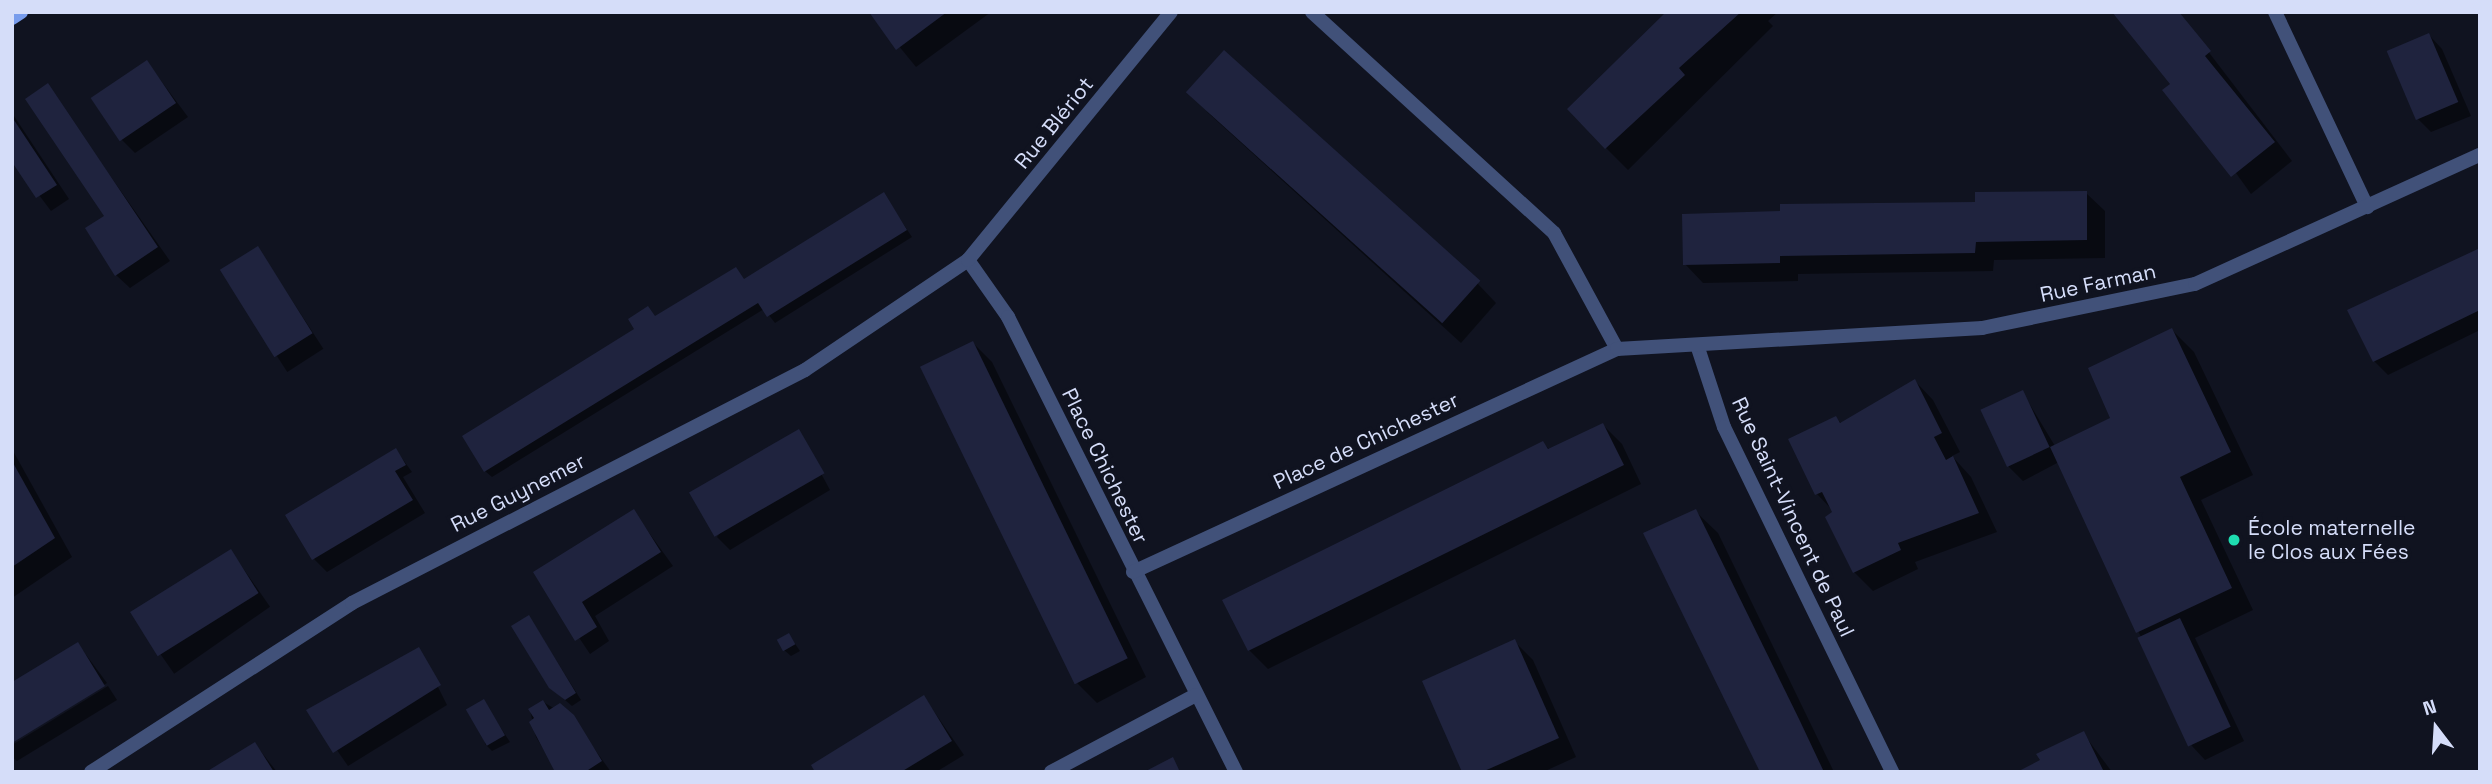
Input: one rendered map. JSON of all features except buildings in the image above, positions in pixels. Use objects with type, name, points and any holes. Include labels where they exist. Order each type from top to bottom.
[{"type":"main road","points":[[12,18],[21,12]]},
{"type":"street","name":"Rue Blériot","points":[[968,260],[1171,12]]},
{"type":"street","points":[[1312,12],[1554,233],[1617,349],[1698,348]]},
{"type":"street","points":[[2275,12],[2367,207]]},
{"type":"street","name":"Rue Farman","points":[[1698,348],[1805,335],[1982,328],[2195,284],[2480,155]]},
{"type":"street","name":"Place Chichester","points":[[968,260],[1009,317],[1133,572],[1236,772]]},
{"type":"street","name":"Rue Guynemer","points":[[91,772],[352,603],[805,370],[968,260]]},
{"type":"street","name":"Rue Saint-Vincent de Paul","points":[[1698,348],[1724,427],[1892,772]]},
{"type":"street","name":"Place de Chichester","points":[[1133,572],[1617,349]]},
{"type":"street","points":[[1051,772],[1196,695]]},
{"type":"place","name":"École maternelle le Clos aux Fées","points":[[2234,540]]}]
